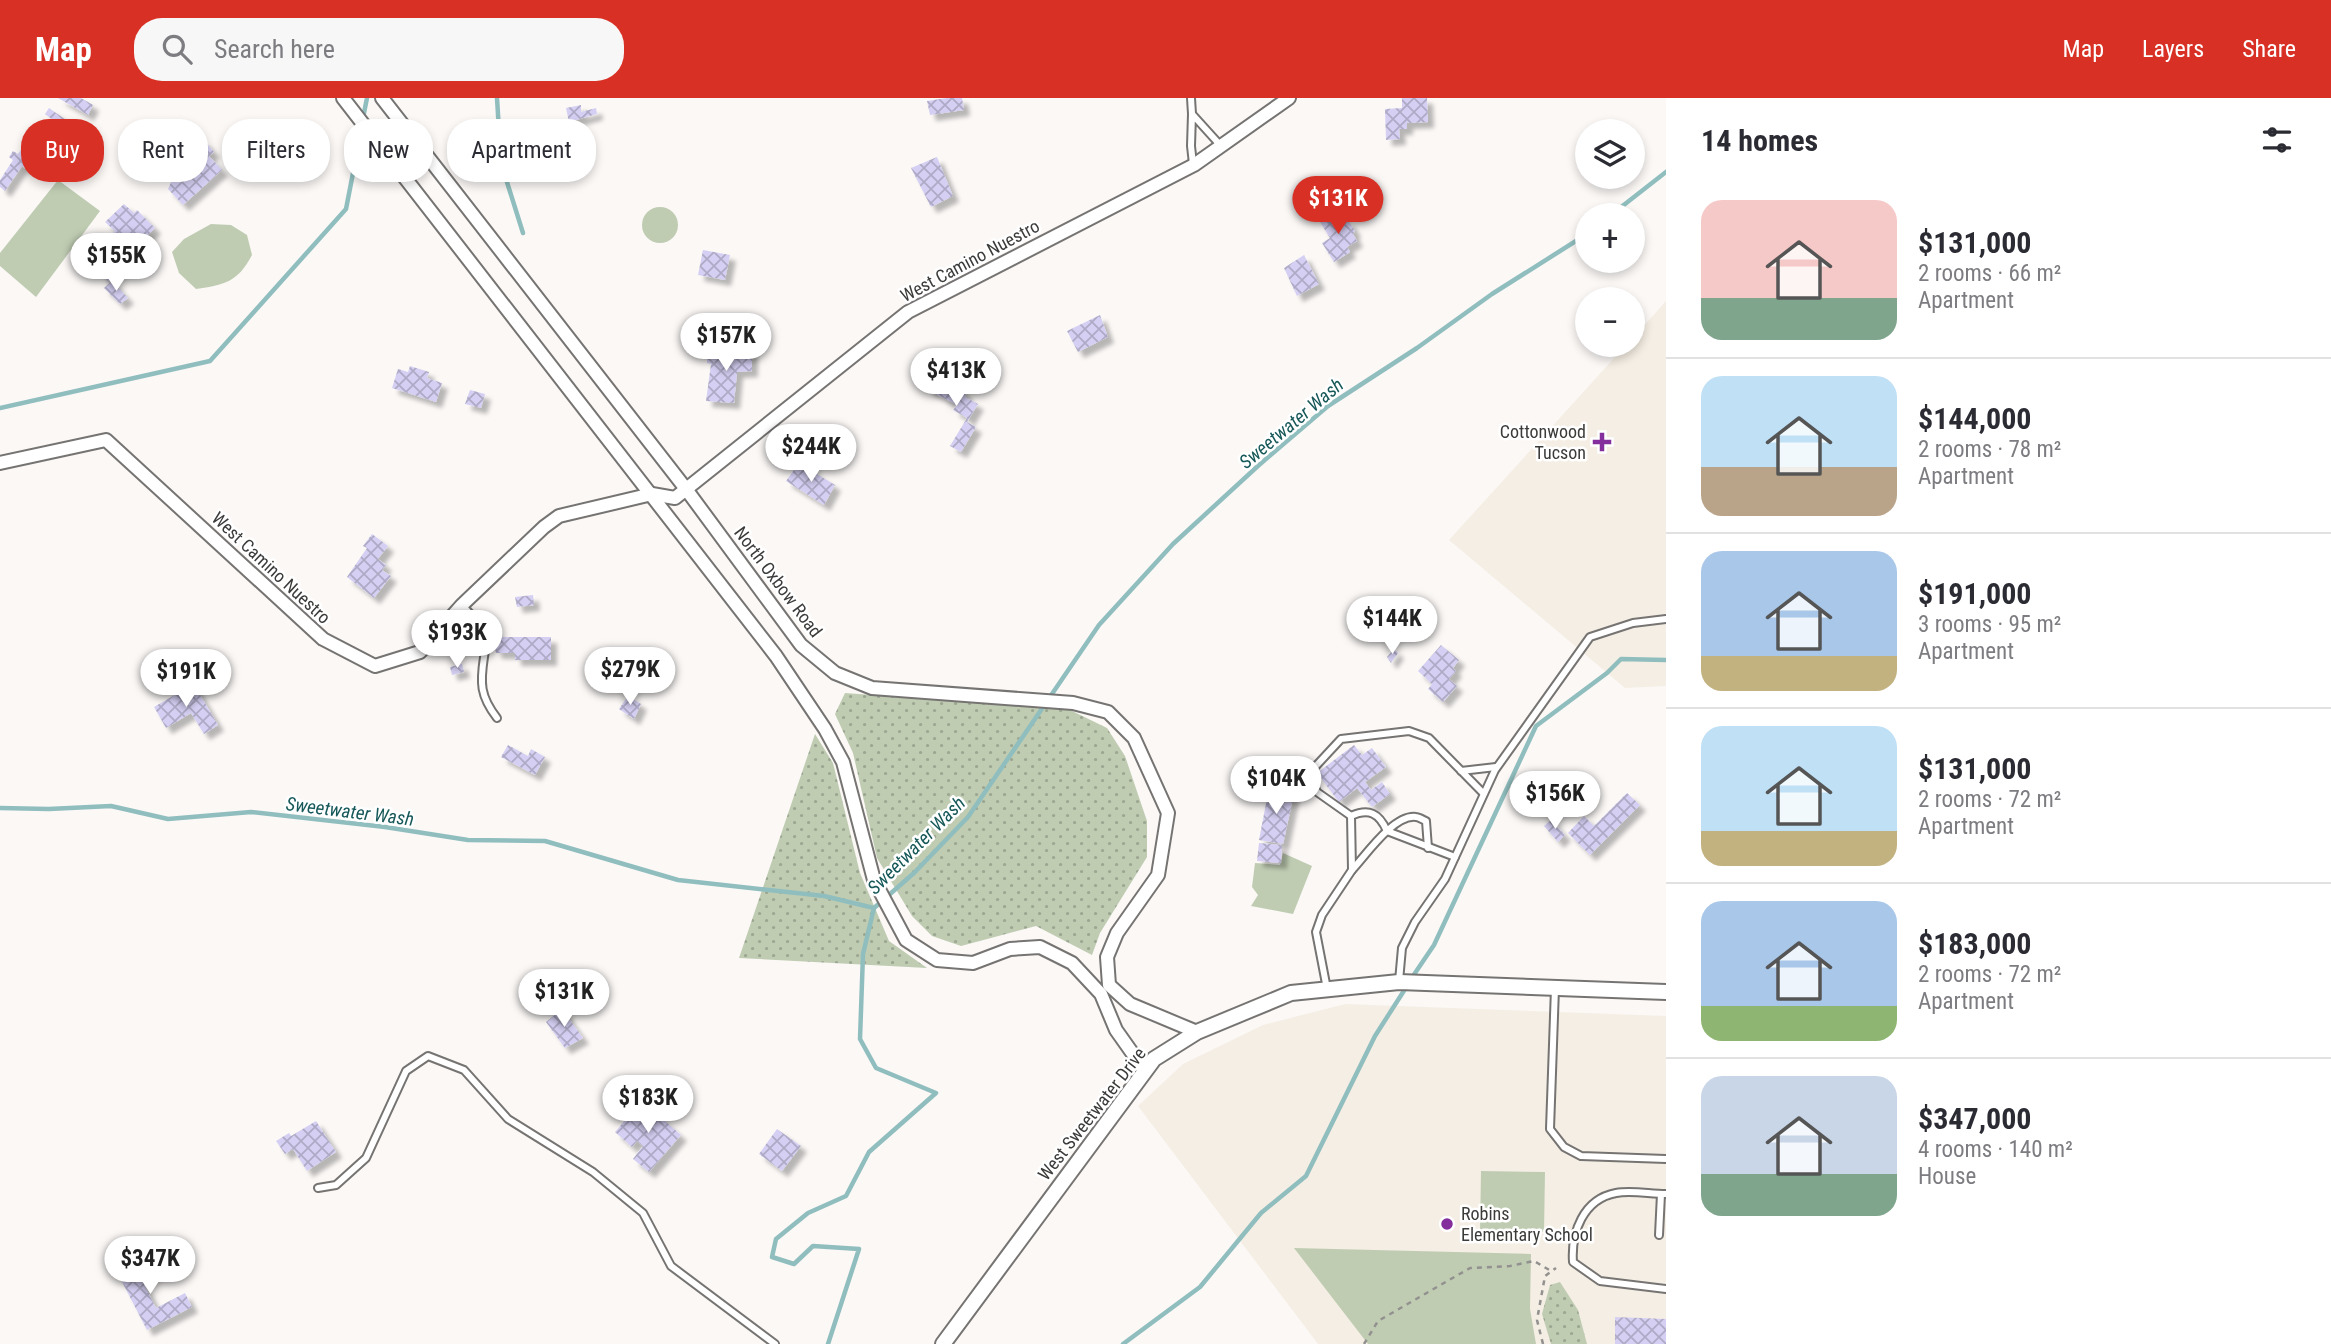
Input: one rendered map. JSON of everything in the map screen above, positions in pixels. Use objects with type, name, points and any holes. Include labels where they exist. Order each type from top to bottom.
[{"type":"street","points":[[343,98],[776,656],[825,729],[843,762],[874,880],[906,940],[937,960],[973,963],[1010,949],[1040,947],[1072,962],[1101,994],[1116,1030],[1145,1071]]},
{"type":"street","name":"North Oxbow Road","points":[[382,98],[686,489],[801,645],[835,673],[872,688],[1073,703],[1108,712],[1134,738],[1168,813],[1158,875],[1117,933],[1107,957],[1109,985],[1130,1004],[1197,1032]]},
{"type":"street","name":"West Camino Nuestro","points":[[0,463],[106,440],[323,639],[375,666],[419,652],[462,605],[559,516],[652,494],[675,498],[908,312],[1194,165],[1289,98]]},
{"type":"street","name":"West Sweetwater Drive","points":[[943,1344],[1154,1059],[1197,1032],[1290,993],[1399,982],[1666,992]]},
{"type":"lane","points":[[1191,98],[1191,146],[1194,165]]},
{"type":"lane","points":[[1192,114],[1221,146]]},
{"type":"lane","points":[[462,605],[486,636],[481,689],[497,718]]},
{"type":"lane","points":[[1399,982],[1402,948],[1415,922],[1445,879],[1496,768],[1590,637],[1633,623],[1666,619]]},
{"type":"lane","points":[[1455,857],[1387,831],[1381,818],[1368,812],[1351,816],[1317,792],[1313,783],[1315,767],[1341,740],[1409,731],[1429,738],[1483,793]]},
{"type":"lane","points":[[1461,771],[1496,768]]},
{"type":"lane","points":[[1351,816],[1352,870]]},
{"type":"lane","points":[[1327,989],[1316,932],[1322,915],[1352,870],[1401,819],[1416,817],[1426,821],[1428,848]]},
{"type":"lane","points":[[1555,988],[1550,1129],[1564,1147],[1581,1156],[1666,1159]]},
{"type":"lane","points":[[318,1188],[336,1185],[366,1158],[406,1071],[428,1056],[464,1070],[508,1119],[593,1172],[643,1213],[671,1266],[775,1344]]},
{"type":"lane","points":[[1659,1235],[1663,1194],[1615,1193],[1592,1204],[1577,1225],[1572,1245],[1573,1262],[1600,1281],[1666,1289]]},
{"type":"path","points":[[1364,1344],[1378,1321],[1470,1268],[1510,1266],[1534,1261],[1551,1271]]},
{"type":"path","points":[[1544,1344],[1537,1320],[1545,1276],[1556,1268]]},
{"type":"shaded area","name":"Cottonwood Tucson","points":[[1666,301],[1666,686],[1625,688],[1449,540],[1615,357],[1645,357],[1645,325]]},
{"type":"shaded area","name":"Robins Elementary School","points":[[1345,1004],[1666,1016],[1666,1344],[1318,1344],[1138,1106],[1183,1064],[1263,1025]]},
{"type":"green space","points":[[56,182],[61,182],[100,211],[36,297],[0,266],[0,253]]},
{"type":"green space","points":[[660,207],[673,212],[678,225],[673,238],[660,243],[647,238],[642,225],[647,212]]},
{"type":"green space","points":[[211,224],[231,225],[247,235],[252,255],[236,277],[215,286],[196,289],[179,273],[172,252],[184,239]]},
{"type":"green space","points":[[845,693],[1070,710],[1107,728],[1125,756],[1147,821],[1147,857],[1100,933],[1092,955],[1036,926],[961,946],[932,936],[912,916],[877,858],[853,753],[835,714]]},
{"type":"green space","points":[[815,734],[833,763],[860,873],[889,941],[927,968],[739,958]]},
{"type":"green space","points":[[1283,853],[1312,866],[1293,914],[1251,906],[1258,895],[1252,887],[1255,863],[1280,865]]},
{"type":"green space","points":[[1481,1171],[1545,1172],[1544,1232],[1480,1232]]},
{"type":"green space","points":[[1294,1248],[1531,1254],[1530,1309],[1536,1344],[1368,1344]]},
{"type":"green space","points":[[1560,1282],[1578,1310],[1587,1344],[1551,1344],[1542,1314],[1550,1285]]},
{"type":"building","points":[[58,98],[81,98],[93,105],[88,115]]},
{"type":"building","points":[[962,98],[964,110],[930,115],[927,101]]},
{"type":"building","points":[[1402,98],[1427,98],[1428,122],[1407,123],[1407,129],[1399,129],[1400,139],[1386,140],[1385,109],[1402,108]]},
{"type":"building","points":[[581,105],[581,112],[596,108],[597,114],[568,119],[566,108]]},
{"type":"building","points":[[49,108],[65,119],[52,119],[45,114]]},
{"type":"building","points":[[208,145],[214,152],[209,156],[222,170],[183,205],[168,189],[171,182],[208,182]]},
{"type":"building","points":[[21,150],[21,167],[5,191],[0,187],[0,180],[13,160],[9,157],[13,151],[18,154]]},
{"type":"building","points":[[937,157],[953,196],[931,207],[911,168]]},
{"type":"building","points":[[124,204],[134,213],[137,210],[155,228],[127,256],[108,238],[115,231],[105,222]]},
{"type":"building","points":[[1338,211],[1344,222],[1348,220],[1355,231],[1353,234],[1357,241],[1347,247],[1350,252],[1334,262],[1322,243],[1330,238],[1320,222]]},
{"type":"building","points":[[703,250],[730,255],[725,280],[698,275]]},
{"type":"building","points":[[1304,255],[1319,284],[1297,296],[1284,268]]},
{"type":"building","points":[[107,262],[116,272],[108,282],[99,270]]},
{"type":"building","points":[[112,281],[128,298],[120,304],[104,288]]},
{"type":"building","points":[[1100,315],[1108,337],[1078,352],[1067,331]]},
{"type":"building","points":[[707,347],[733,352],[752,350],[752,371],[737,372],[734,403],[706,401],[711,364],[707,363]]},
{"type":"building","points":[[410,366],[429,372],[427,378],[442,383],[436,402],[392,388],[398,369],[408,372]]},
{"type":"building","points":[[936,372],[945,378],[943,382],[967,393],[965,397],[978,404],[967,422],[976,427],[961,452],[950,446],[967,418],[953,410],[957,405],[926,389]]},
{"type":"building","points":[[470,390],[485,394],[481,408],[465,404]]},
{"type":"building","points":[[799,463],[835,485],[824,505],[786,481]]},
{"type":"building","points":[[372,534],[388,546],[378,559],[386,565],[382,570],[391,576],[374,598],[347,577],[367,548],[363,546]]},
{"type":"building","points":[[533,595],[534,605],[517,607],[515,597]]},
{"type":"building","points":[[492,637],[551,637],[551,660],[515,660],[515,653],[496,653]]},
{"type":"building","points":[[1441,645],[1459,660],[1453,668],[1456,671],[1449,679],[1457,686],[1443,702],[1428,689],[1432,684],[1418,671]]},
{"type":"building","points":[[1394,649],[1398,653],[1391,663],[1387,657]]},
{"type":"building","points":[[462,664],[464,672],[452,675],[450,667]]},
{"type":"building","points":[[192,681],[218,725],[204,734],[191,713],[166,728],[154,707]]},
{"type":"building","points":[[628,696],[641,704],[634,719],[619,709]]},
{"type":"building","points":[[508,745],[528,756],[531,749],[545,757],[535,775],[501,757]]},
{"type":"building","points":[[1354,745],[1362,755],[1372,748],[1386,767],[1365,782],[1371,790],[1382,782],[1390,794],[1372,807],[1357,788],[1339,802],[1317,773]]},
{"type":"building","points":[[1269,788],[1294,793],[1283,844],[1259,840]]},
{"type":"building","points":[[1627,793],[1640,805],[1590,855],[1568,833],[1584,816],[1594,826]]},
{"type":"building","points":[[1551,820],[1565,835],[1558,842],[1544,826]]},
{"type":"building","points":[[1259,843],[1282,845],[1281,863],[1257,861]]},
{"type":"building","points":[[562,1009],[583,1038],[565,1048],[546,1022]]},
{"type":"building","points":[[642,1101],[681,1135],[649,1172],[633,1159],[643,1146],[637,1141],[632,1147],[615,1132]]},
{"type":"building","points":[[316,1121],[336,1152],[307,1171],[293,1149],[285,1154],[276,1141],[289,1133],[291,1136]]},
{"type":"building","points":[[777,1129],[801,1146],[782,1171],[759,1154]]},
{"type":"building","points":[[153,1257],[160,1270],[142,1280],[156,1308],[185,1293],[192,1307],[147,1330],[118,1274]]},
{"type":"building","points":[[1615,1317],[1666,1319],[1666,1344],[1615,1344]]},
{"type":"waterway","points":[[363,118],[367,98]]},
{"type":"waterway","points":[[497,98],[501,163],[523,233]]},
{"type":"waterway","name":"Sweetwater Wash","points":[[1626,203],[1666,172]]},
{"type":"waterway","points":[[0,408],[210,361],[346,209],[351,182]]},
{"type":"waterway","name":"Sweetwater Wash","points":[[0,808],[111,806],[168,819],[251,812],[385,827],[468,840],[545,841],[678,880],[824,896],[874,908],[914,873],[968,817],[1099,625],[1173,544],[1328,406],[1417,348],[1492,294],[1575,242]]},
{"type":"waterway","points":[[1411,979],[1434,945],[1536,726],[1607,673],[1621,659],[1666,660]]},
{"type":"waterway","points":[[828,1344],[859,1249],[813,1246],[794,1264],[772,1257],[776,1239],[808,1213],[846,1196],[869,1152],[936,1093],[876,1068],[860,1039],[863,954],[874,908]]},
{"type":"waterway","points":[[1123,1344],[1200,1287],[1261,1213],[1306,1176],[1375,1036],[1407,986]]},
{"type":"place","name":"Cottonwood Tucson","points":[[1602,442]]},
{"type":"place","name":"Robins Elementary School","points":[[1447,1224]]}]
